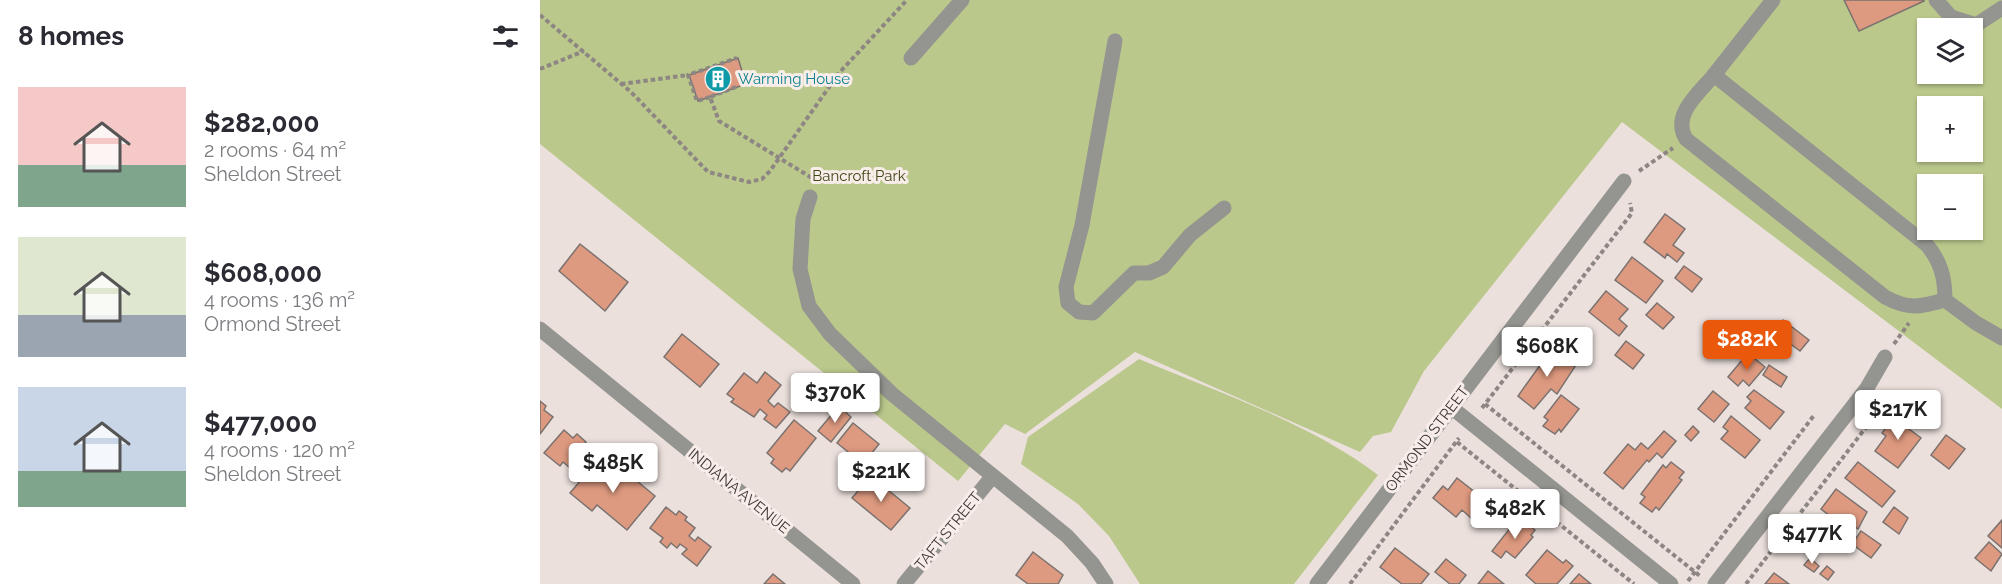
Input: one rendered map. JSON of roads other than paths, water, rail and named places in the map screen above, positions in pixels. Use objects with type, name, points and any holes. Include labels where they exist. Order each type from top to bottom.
[{"type":"street","points":[[911,58],[962,0]]},
{"type":"street","points":[[1773,0],[1680,120],[1680,130],[1686,139],[1886,297],[1902,306],[1921,307],[1945,300]]},
{"type":"street","points":[[1936,0],[1951,17],[1976,25],[2002,8]]},
{"type":"street","points":[[1115,41],[1082,225],[1066,287],[1068,303],[1079,312],[1093,313],[1134,273],[1157,272],[1191,236],[1224,208]]},
{"type":"street","points":[[1714,75],[1927,245],[1938,259],[1945,281],[1945,300]]},
{"type":"street","name":"ORMOND STREET","points":[[1317,584],[1624,180]]},
{"type":"street","points":[[810,196],[803,219],[800,269],[809,306],[830,334],[892,394],[992,477],[1038,510],[1067,536],[1092,563],[1106,584]]},
{"type":"street","points":[[1945,300],[1976,323],[2002,338]]},
{"type":"street","name":"INDIANA AVENUE","points":[[540,329],[853,584]]},
{"type":"street","points":[[1709,581],[1872,379],[1885,357]]},
{"type":"street","points":[[1451,407],[1671,584]]},
{"type":"street","name":"TAFT STREET","points":[[904,584],[992,477]]},
{"type":"place","name":"Warming House","points":[[718,79]]},
{"type":"park label","name":"Bancroft Park","points":[[859,176]]}]
